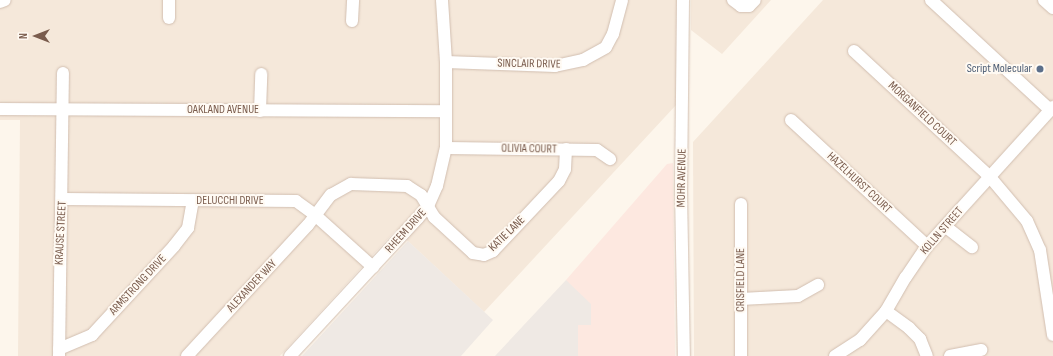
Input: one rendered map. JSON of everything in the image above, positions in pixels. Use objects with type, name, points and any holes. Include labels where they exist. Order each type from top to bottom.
[{"type":"street","points":[[0,2],[5,0]]},
{"type":"street","points":[[169,0],[170,18]]},
{"type":"street","points":[[352,21],[353,0]]},
{"type":"street","name":"RHEEM DRIVE","points":[[290,356],[428,206],[441,173],[446,148],[446,62],[442,0]]},
{"type":"street","name":"SINCLAIR DRIVE","points":[[446,62],[555,66],[583,60],[606,46],[613,34],[622,0]]},
{"type":"street","name":"MOHR AVENUE","points":[[683,0],[681,191],[684,356]]},
{"type":"street","points":[[733,0],[741,6],[749,6],[755,0]]},
{"type":"street","points":[[931,0],[1052,108]]},
{"type":"street","points":[[1044,0],[1053,8]]},
{"type":"street","name":"MORGANFIELD COURT","points":[[854,51],[990,177],[1027,221],[1040,250],[1052,306],[1053,335]]},
{"type":"street","name":"KRAUSE STREET","points":[[59,353],[59,265],[63,199],[61,109],[63,73]]},
{"type":"street","points":[[260,111],[261,74]]},
{"type":"street","name":"KOLLN STREET","points":[[835,356],[860,340],[886,311],[906,277],[927,246],[1052,108]]},
{"type":"street","name":"OAKLAND AVENUE","points":[[0,109],[446,111]]},
{"type":"street","name":"HAZELHURST COURT","points":[[791,120],[927,246]]},
{"type":"street","name":"OLIVIA COURT","points":[[446,148],[597,150],[610,159]]},
{"type":"street","name":"KATIE LANE","points":[[315,215],[331,195],[351,184],[407,186],[421,195],[434,217],[473,253],[484,255],[493,251],[558,181],[564,169],[566,149]]},
{"type":"street","name":"DELUCCHI DRIVE","points":[[63,199],[296,201],[315,215],[373,267]]},
{"type":"street","name":"ARMSTRONG DRIVE","points":[[59,353],[92,335],[174,246],[188,228],[192,200]]},
{"type":"street","name":"CRISFIELD LANE","points":[[741,204],[741,356]]},
{"type":"street","name":"ALEXANDER WAY","points":[[188,356],[315,215]]},
{"type":"street","points":[[946,226],[972,247]]},
{"type":"street","points":[[741,299],[798,296],[818,285]]},
{"type":"street","points":[[886,311],[909,328],[920,340],[927,356]]},
{"type":"street","points":[[950,356],[981,350]]},
{"type":"shaded area","points":[[0,0],[677,0],[677,104],[484,312],[396,230],[280,356],[18,356],[20,120],[0,120]]},
{"type":"shaded area","points":[[691,0],[771,0],[722,54],[691,30]]},
{"type":"shaded area","points":[[823,0],[1053,0],[1053,356],[694,356],[693,142]]},
{"type":"shaded area","points":[[673,163],[675,356],[578,356],[578,324],[566,280],[667,164]]},
{"type":"shaded area","points":[[408,241],[493,320],[461,356],[302,356]]},
{"type":"shaded area","points":[[566,280],[591,304],[591,325],[578,325],[578,356],[495,356]]},
{"type":"place","name":"Script Molecular","points":[[1040,69]]}]
